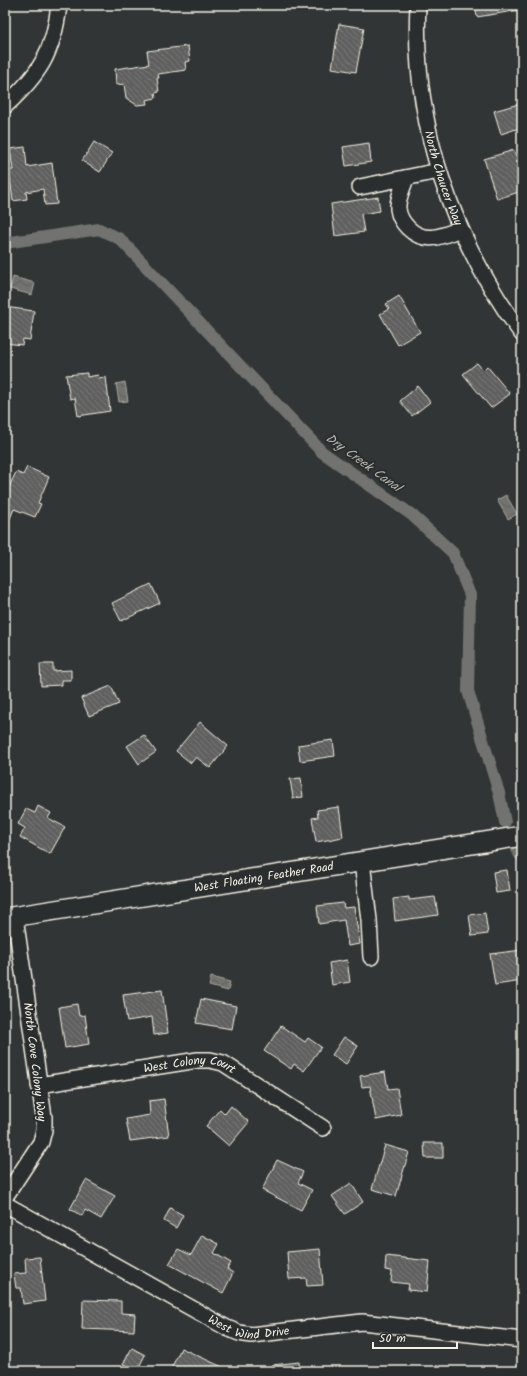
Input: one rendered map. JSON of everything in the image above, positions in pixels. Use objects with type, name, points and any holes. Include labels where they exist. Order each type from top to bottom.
[{"type":"main road","name":"West Floating Feather Road","points":[[10,917],[522,836]]},
{"type":"street","points":[[5,106],[27,86],[43,62],[49,49],[57,20],[59,5]]},
{"type":"street","name":"North Chaucer Way","points":[[418,5],[420,73],[429,132],[439,171],[460,229],[480,271],[522,334]]},
{"type":"street","points":[[360,187],[439,171]]},
{"type":"street","points":[[406,178],[398,209],[402,221],[416,236],[425,239],[442,236],[460,229]]},
{"type":"street","points":[[362,862],[369,920],[371,957]]},
{"type":"street","name":"North Cove Colony Way","points":[[5,1197],[41,1142],[44,1130],[44,1117],[39,1085],[10,917]]},
{"type":"street","name":"West Colony Court","points":[[39,1085],[190,1061],[210,1060],[223,1063],[323,1128]]},
{"type":"street","name":"West Wind Drive","points":[[5,1204],[227,1328],[239,1333],[251,1335],[362,1322],[522,1340]]},
{"type":"water","points":[[13,277],[35,283],[32,295],[10,289]]},
{"type":"water","points":[[125,382],[128,401],[119,402],[116,384]]},
{"type":"water","points":[[506,495],[517,514],[508,519],[497,500]]},
{"type":"water","points":[[211,977],[230,982],[228,991],[209,986]]},
{"type":"building","points":[[475,5],[520,5],[520,10],[477,17]]},
{"type":"building","points":[[339,24],[364,28],[356,72],[332,68]]},
{"type":"building","points":[[188,46],[190,61],[185,62],[186,70],[158,74],[159,78],[157,78],[159,92],[155,93],[156,98],[146,100],[147,104],[137,105],[126,98],[124,84],[116,85],[115,69],[149,64],[147,51]]},
{"type":"building","points":[[522,103],[522,127],[501,134],[494,111]]},
{"type":"building","points":[[94,142],[112,153],[100,172],[82,161]]},
{"type":"building","points":[[369,143],[371,162],[346,166],[343,147]]},
{"type":"building","points":[[25,147],[27,167],[52,163],[57,204],[45,205],[43,189],[26,192],[27,199],[13,201],[9,170],[13,170],[10,149]]},
{"type":"building","points":[[514,150],[522,175],[522,191],[497,199],[484,159]]},
{"type":"building","points":[[378,197],[380,211],[361,214],[364,232],[335,236],[331,204]]},
{"type":"building","points":[[399,296],[420,332],[398,345],[380,314],[389,309],[386,304]]},
{"type":"building","points":[[5,307],[34,311],[30,340],[23,339],[22,345],[5,343]]},
{"type":"building","points":[[477,363],[483,370],[487,366],[510,394],[491,408],[463,374]]},
{"type":"building","points":[[87,373],[87,377],[98,375],[99,378],[106,377],[110,411],[78,416],[75,398],[70,399],[66,375]]},
{"type":"building","points":[[418,386],[430,402],[412,416],[400,401]]},
{"type":"building","points":[[27,467],[49,477],[38,503],[41,504],[35,517],[14,509],[5,530],[5,496],[16,472],[23,475]]},
{"type":"building","points":[[151,584],[160,603],[121,621],[112,603]]},
{"type":"building","points":[[40,664],[53,664],[53,671],[71,670],[71,680],[62,680],[62,685],[41,686]]},
{"type":"building","points":[[111,686],[119,704],[89,716],[81,698]]},
{"type":"building","points":[[200,722],[228,746],[210,768],[196,757],[191,763],[176,751]]},
{"type":"building","points":[[144,735],[156,752],[139,764],[127,746]]},
{"type":"building","points":[[333,740],[335,756],[300,761],[298,745]]},
{"type":"building","points":[[301,778],[303,797],[293,798],[290,779]]},
{"type":"building","points":[[38,806],[51,813],[48,818],[65,827],[50,854],[20,837],[25,828],[18,824],[26,809],[35,813]]},
{"type":"building","points":[[339,807],[343,837],[316,842],[312,818],[318,817],[317,810]]},
{"type":"building","points":[[507,870],[510,891],[496,893],[493,872]]},
{"type":"building","points":[[409,897],[409,900],[435,897],[438,915],[395,921],[393,899]]},
{"type":"building","points":[[343,903],[344,908],[354,907],[360,944],[348,946],[344,920],[319,924],[317,906]]},
{"type":"building","points":[[485,913],[488,934],[472,936],[469,915]]},
{"type":"building","points":[[522,950],[522,981],[495,985],[490,954]]},
{"type":"building","points":[[347,960],[350,982],[332,985],[329,963]]},
{"type":"building","points":[[162,990],[168,1033],[154,1035],[152,1017],[127,1021],[123,995]]},
{"type":"building","points":[[201,999],[236,1006],[232,1029],[196,1023]]},
{"type":"building","points":[[77,1004],[79,1016],[85,1015],[89,1044],[65,1048],[59,1007]]},
{"type":"building","points":[[281,1026],[305,1042],[308,1038],[321,1047],[304,1071],[294,1064],[291,1069],[264,1051]]},
{"type":"building","points":[[344,1037],[358,1046],[346,1064],[332,1055]]},
{"type":"building","points":[[385,1072],[388,1089],[397,1088],[401,1115],[376,1120],[370,1086],[362,1087],[360,1076]]},
{"type":"building","points":[[164,1099],[169,1136],[130,1141],[126,1119],[150,1115],[149,1101]]},
{"type":"building","points":[[231,1106],[249,1122],[229,1146],[206,1126],[220,1109],[225,1114]]},
{"type":"building","points":[[424,1143],[443,1143],[443,1158],[425,1158]]},
{"type":"building","points":[[385,1145],[409,1152],[396,1196],[372,1189]]},
{"type":"building","points":[[277,1160],[303,1172],[298,1183],[312,1190],[301,1210],[262,1190]]},
{"type":"building","points":[[86,1180],[115,1196],[101,1219],[85,1210],[82,1216],[70,1209]]},
{"type":"building","points":[[351,1183],[363,1202],[345,1214],[332,1196]]},
{"type":"building","points":[[170,1208],[183,1215],[176,1228],[164,1221]]},
{"type":"building","points":[[202,1235],[219,1244],[214,1253],[231,1263],[227,1269],[233,1273],[223,1293],[169,1264],[178,1249],[191,1255]]},
{"type":"building","points":[[320,1249],[323,1285],[307,1286],[306,1278],[289,1279],[287,1252]]},
{"type":"building","points":[[386,1256],[430,1261],[427,1292],[408,1290],[409,1284],[391,1282],[392,1271],[385,1270]]},
{"type":"building","points":[[40,1257],[45,1301],[23,1304],[21,1288],[16,1288],[14,1274],[26,1273],[25,1258]]},
{"type":"building","points":[[83,1300],[121,1301],[121,1313],[135,1314],[134,1331],[82,1329]]},
{"type":"building","points":[[132,1348],[145,1355],[137,1371],[123,1364]]},
{"type":"building","points":[[181,1348],[231,1371],[170,1371]]},
{"type":"building","points":[[299,1362],[300,1371],[273,1371],[272,1365]]},
{"type":"waterway","name":"Dry Creek Canal","points":[[5,243],[99,229],[120,239],[322,452],[412,515],[453,553],[470,595],[468,691],[499,793],[505,822]]},
{"type":"waterway","name":"Dry Creek Canal","points":[[516,847],[520,855],[522,854]]}]
